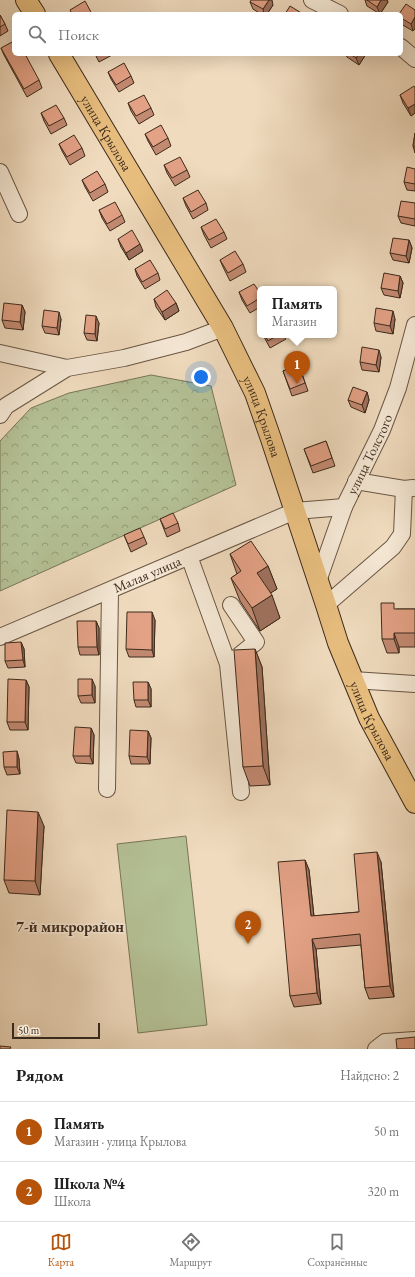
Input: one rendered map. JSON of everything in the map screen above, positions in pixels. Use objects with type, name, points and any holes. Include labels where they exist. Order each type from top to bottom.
[{"type":"main road","points":[[26,0],[34,12]]},
{"type":"main road","name":"улица Крылова","points":[[60,56],[223,328],[255,393],[338,644],[352,680],[369,718],[415,803]]},
{"type":"street","points":[[312,0],[336,12]]},
{"type":"street","points":[[403,49],[415,59]]},
{"type":"street","points":[[0,172],[19,214]]},
{"type":"street","name":"улица Толстого","points":[[318,581],[344,507],[382,430],[398,388],[415,325]]},
{"type":"street","points":[[0,416],[6,406],[66,368],[124,358],[179,344],[223,328]]},
{"type":"street","points":[[0,353],[66,368]]},
{"type":"street","points":[[326,605],[393,547],[402,534],[410,488],[356,481]]},
{"type":"street","name":"Малая улица","points":[[0,637],[295,511],[344,507]]},
{"type":"street","points":[[189,556],[228,664],[241,792]]},
{"type":"street","points":[[107,789],[110,591]]},
{"type":"street","points":[[228,664],[256,642],[231,605]]},
{"type":"street","points":[[352,680],[415,684]]},
{"type":"street","points":[[385,1047],[415,1040]]},
{"type":"green space","points":[[151,375],[211,386],[236,485],[0,591],[0,441],[31,408],[69,393]]},
{"type":"green space","points":[[186,836],[207,1025],[138,1033],[117,844]]},
{"type":"building","points":[[251,0],[269,0],[263,9],[250,2]]},
{"type":"building","points":[[367,0],[381,0],[377,7]]},
{"type":"building","points":[[85,1],[91,12],[71,12],[70,10]]},
{"type":"building","points":[[406,4],[415,10],[415,17],[411,24],[403,19],[403,12],[400,12]]},
{"type":"building","points":[[290,6],[300,12],[286,12]]},
{"type":"building","points":[[0,15],[5,24],[0,27]]},
{"type":"building","points":[[12,42],[12,56],[26,56],[39,80],[24,89],[1,48]]},
{"type":"building","points":[[124,63],[131,76],[116,85],[108,72]]},
{"type":"building","points":[[414,86],[415,104],[408,108],[400,95]]},
{"type":"building","points":[[144,95],[151,108],[136,116],[128,103]]},
{"type":"building","points":[[56,105],[64,118],[49,126],[41,113]]},
{"type":"building","points":[[161,125],[168,138],[153,147],[145,134]]},
{"type":"building","points":[[415,133],[415,147],[413,146]]},
{"type":"building","points":[[74,135],[82,148],[67,157],[59,144]]},
{"type":"building","points":[[180,157],[187,170],[172,178],[164,165]]},
{"type":"building","points":[[407,167],[415,169],[415,184],[404,182]]},
{"type":"building","points":[[97,171],[105,184],[90,193],[82,180]]},
{"type":"building","points":[[198,190],[206,203],[191,212],[183,198]]},
{"type":"building","points":[[401,201],[415,203],[415,219],[398,216]]},
{"type":"building","points":[[115,202],[122,215],[107,224],[99,210]]},
{"type":"building","points":[[216,219],[224,232],[209,240],[201,227]]},
{"type":"building","points":[[132,230],[140,244],[126,253],[118,239]]},
{"type":"building","points":[[393,238],[409,240],[406,256],[390,253]]},
{"type":"building","points":[[235,251],[243,264],[228,273],[220,260]]},
{"type":"building","points":[[150,260],[158,273],[142,282],[135,269]]},
{"type":"building","points":[[384,273],[400,276],[398,291],[381,288]]},
{"type":"building","points":[[254,284],[257,288],[257,300],[247,306],[239,292]]},
{"type":"building","points":[[167,290],[176,303],[162,312],[154,299]]},
{"type":"building","points":[[4,303],[22,305],[20,322],[2,320]]},
{"type":"building","points":[[376,308],[393,311],[390,326],[374,323]]},
{"type":"building","points":[[44,310],[59,312],[57,328],[42,326]]},
{"type":"building","points":[[86,315],[96,316],[95,334],[84,333]]},
{"type":"building","points":[[362,347],[379,350],[376,365],[360,362]]},
{"type":"building","points":[[299,365],[305,383],[290,389],[283,371]]},
{"type":"building","points":[[353,387],[367,392],[362,405],[348,400]]},
{"type":"building","points":[[326,441],[332,458],[311,466],[304,449]]},
{"type":"building","points":[[173,513],[178,523],[165,529],[160,519]]},
{"type":"building","points":[[140,528],[144,537],[128,544],[124,535]]},
{"type":"building","points":[[251,541],[268,566],[257,573],[272,595],[252,608],[231,578],[241,571],[230,554]]},
{"type":"building","points":[[381,603],[394,603],[394,609],[415,609],[415,633],[394,633],[394,639],[382,639]]},
{"type":"building","points":[[127,612],[152,612],[152,650],[126,649]]},
{"type":"building","points":[[77,621],[96,621],[97,647],[78,647]]},
{"type":"building","points":[[21,642],[23,660],[5,661],[5,643]]},
{"type":"building","points":[[255,649],[263,766],[243,767],[234,650]]},
{"type":"building","points":[[8,679],[26,680],[25,722],[7,722]]},
{"type":"building","points":[[78,679],[92,679],[92,695],[78,696]]},
{"type":"building","points":[[133,682],[148,682],[148,700],[134,700]]},
{"type":"building","points":[[75,727],[91,728],[90,756],[73,756]]},
{"type":"building","points":[[130,730],[148,731],[147,757],[129,756]]},
{"type":"building","points":[[17,751],[17,767],[4,767],[3,752]]},
{"type":"building","points":[[7,810],[38,812],[35,881],[4,880]]},
{"type":"building","points":[[377,852],[390,986],[365,988],[360,934],[312,939],[317,993],[290,996],[278,862],[305,860],[311,916],[359,912],[354,854]]},
{"type":"building","points":[[415,1037],[415,1049],[397,1049],[396,1039]]},
{"type":"building","points":[[0,1046],[11,1047],[10,1049],[0,1049]]},
{"type":"place","name":"Память","points":[[297,384]]},
{"type":"place","name":"Школа №4","points":[[248,944]]},
{"type":"district","name":"7-й микрорайон","points":[[70,927]]}]
